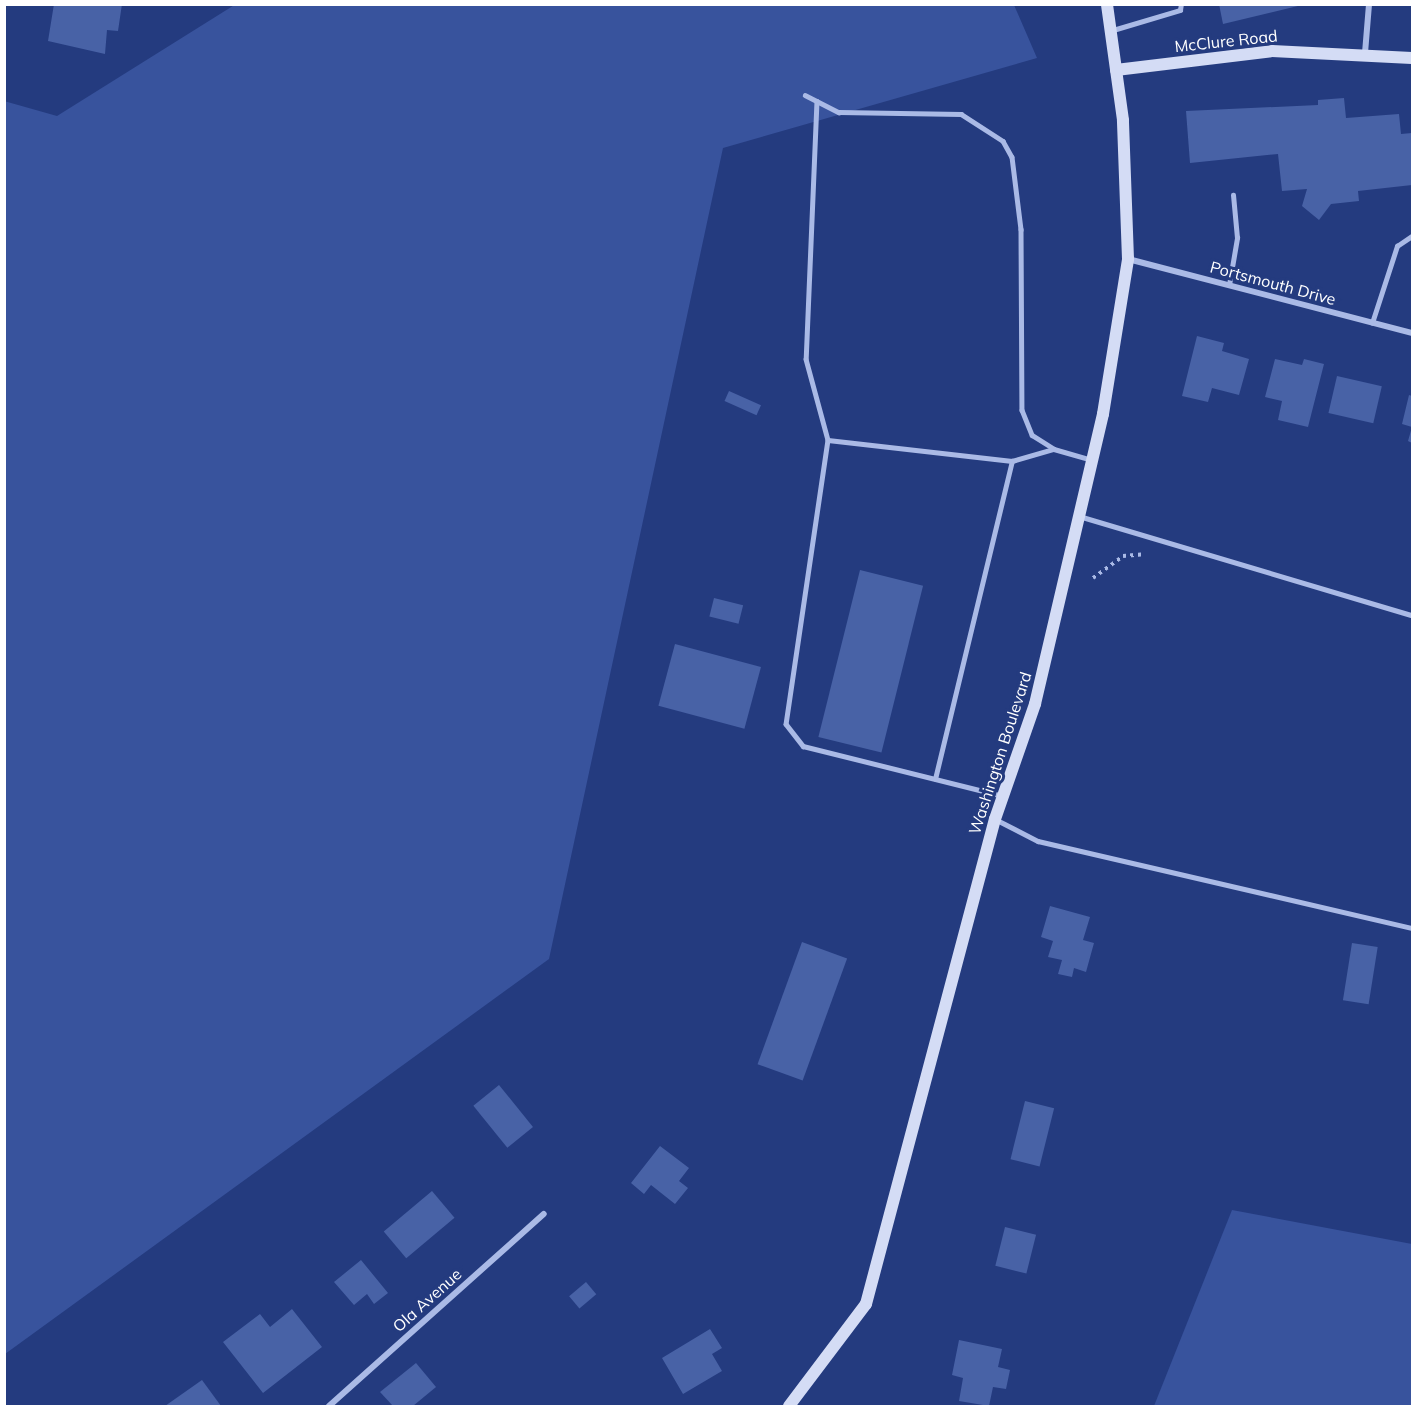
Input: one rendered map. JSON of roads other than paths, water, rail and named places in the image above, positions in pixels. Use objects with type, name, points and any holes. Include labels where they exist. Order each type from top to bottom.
[{"type":"street","name":"Washington Boulevard","points":[[789,1407],[866,1304],[995,819],[1035,704],[1092,460],[1128,259],[1123,120],[1107,4]]},
{"type":"street","points":[[1365,53],[1369,4]]},
{"type":"street","name":"McClure Road","points":[[1116,70],[1272,51],[1365,53],[1413,58]]},
{"type":"street","name":"Portsmouth Drive","points":[[1128,259],[1413,333]]},
{"type":"street","name":"Ola Avenue","points":[[329,1407],[544,1214]]},
{"type":"lane","points":[[1110,31],[1180,9],[1181,4]]},
{"type":"lane","points":[[805,95],[839,112],[962,114],[1003,141],[1012,157],[1021,229],[1022,410],[1032,435],[1054,448],[1092,460]]},
{"type":"lane","points":[[817,101],[806,359],[828,440],[786,723],[803,746],[1003,796]]},
{"type":"lane","points":[[1229,285],[1237,238],[1233,195]]},
{"type":"lane","points":[[1372,323],[1397,246],[1413,236]]},
{"type":"lane","points":[[828,440],[1012,461],[1054,448]]},
{"type":"lane","points":[[935,779],[1012,461]]},
{"type":"lane","points":[[1079,516],[1413,615]]},
{"type":"lane","points":[[995,819],[1038,841],[1413,928]]}]
